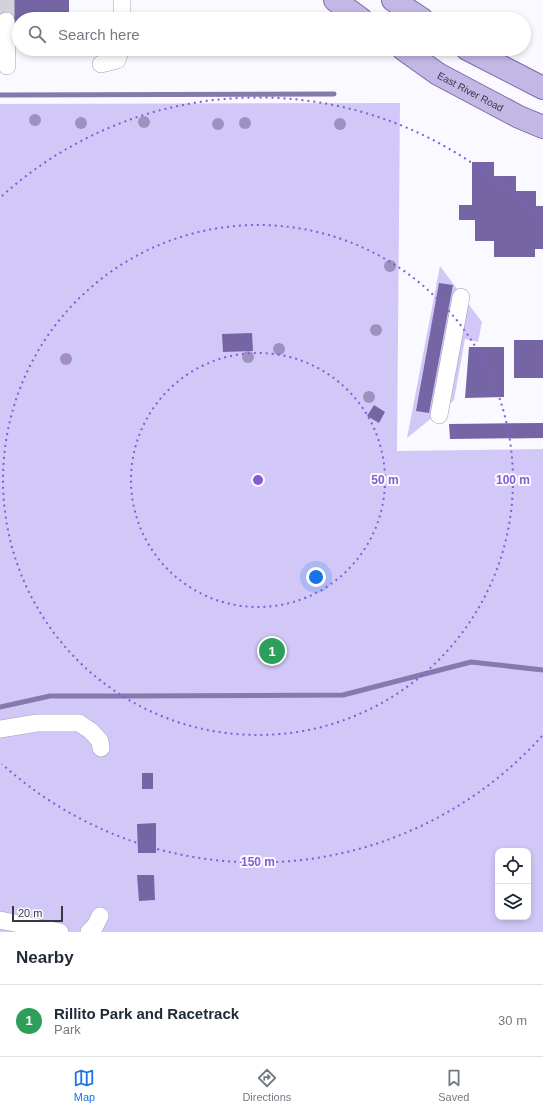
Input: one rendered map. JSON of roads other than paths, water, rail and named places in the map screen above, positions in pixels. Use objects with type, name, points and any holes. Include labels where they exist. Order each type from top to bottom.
[{"type":"main road","points":[[335,0],[351,12]]},
{"type":"main road","points":[[394,0],[412,12]]},
{"type":"main road","name":"East River Road","points":[[413,56],[438,74],[519,117],[543,127]]},
{"type":"main road","points":[[481,56],[543,88]]},
{"type":"lane","points":[[122,0],[122,12]]},
{"type":"lane","points":[[6,21],[8,66]]},
{"type":"lane","points":[[102,64],[117,60],[118,56]]},
{"type":"lane","points":[[439,415],[461,298]]},
{"type":"lane","points":[[0,729],[37,723],[79,723],[91,731],[100,741],[102,748]]},
{"type":"lane","points":[[89,932],[95,926],[100,916]]},
{"type":"lane","points":[[0,920],[60,932]]},
{"type":"waterway","points":[[0,95],[334,94]]},
{"type":"waterway","points":[[0,707],[50,696],[343,695],[471,662],[543,670]]},
{"type":"tunnel","points":[[6,0],[6,21]]},
{"type":"place","name":"Rillito Park and Racetrack","points":[[272,651]]}]
